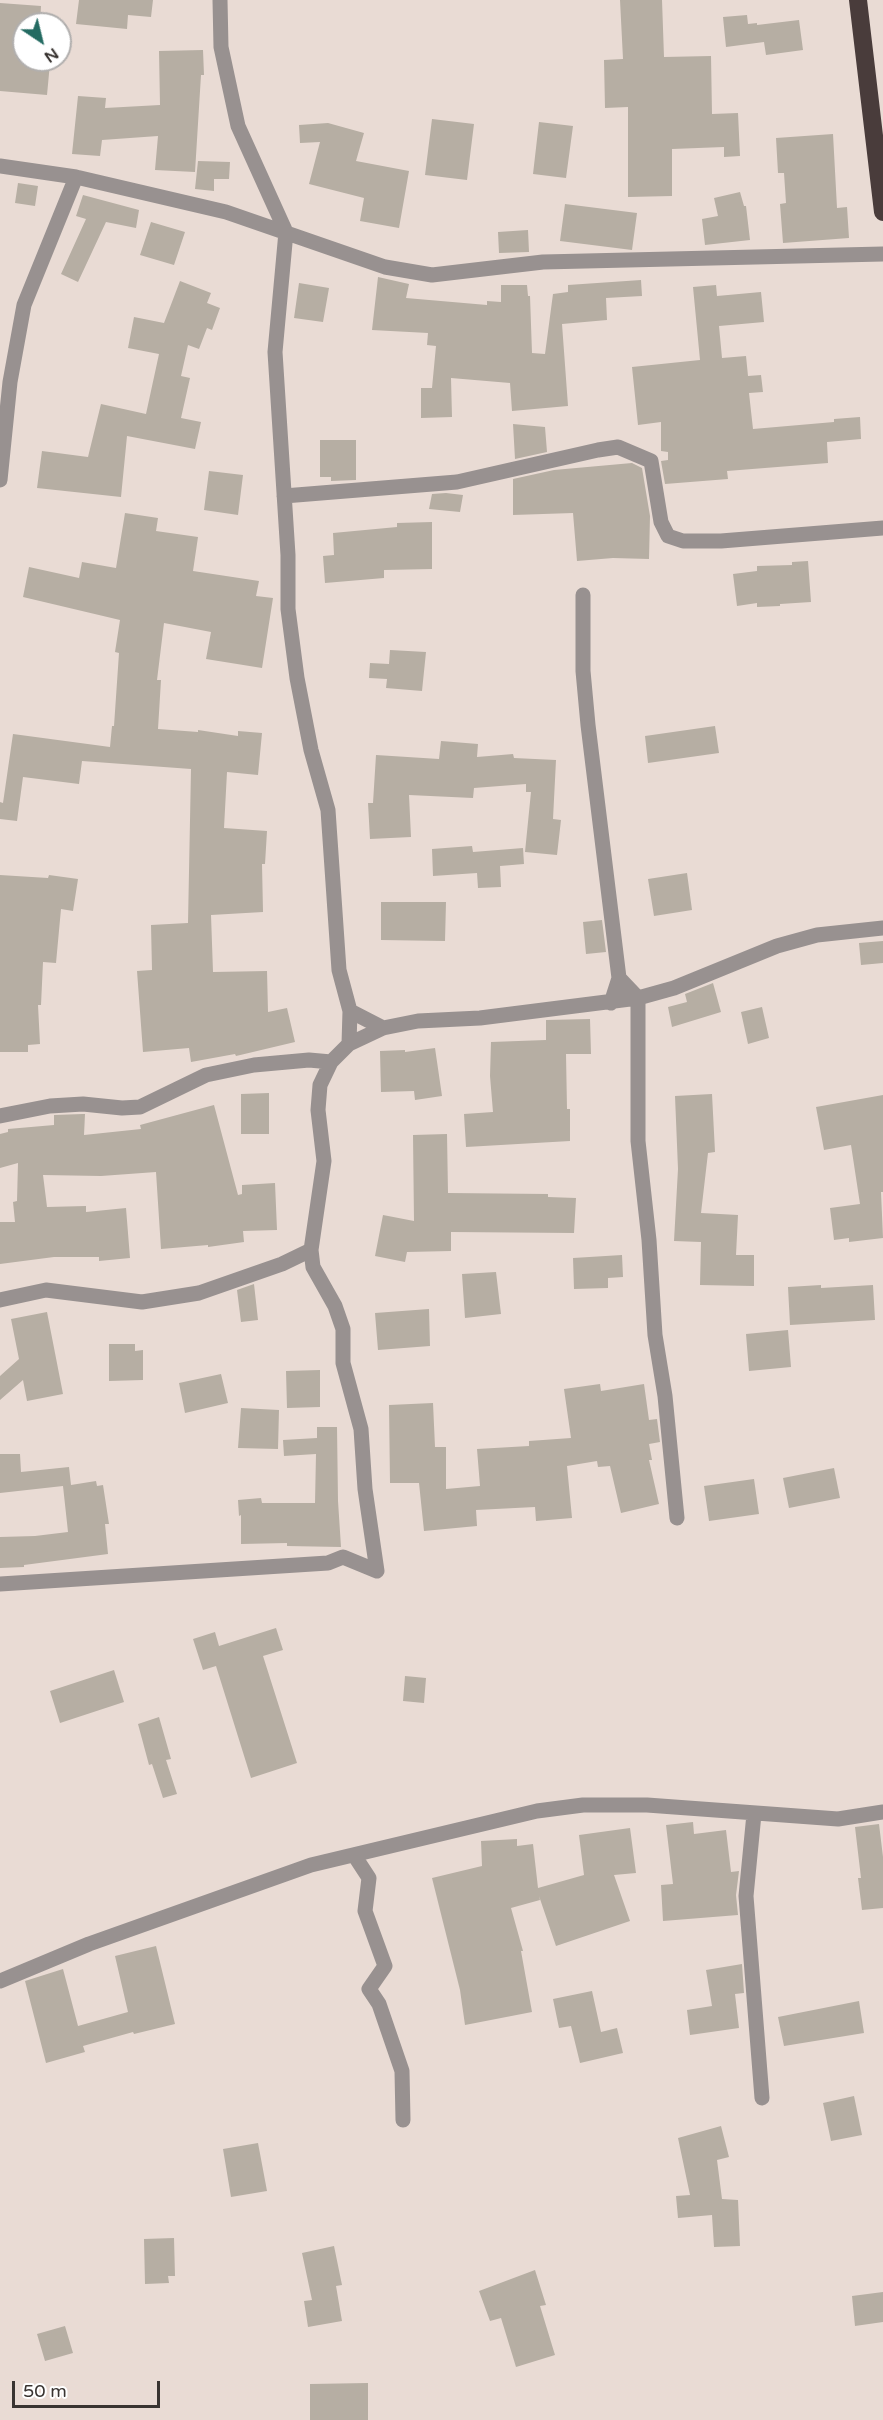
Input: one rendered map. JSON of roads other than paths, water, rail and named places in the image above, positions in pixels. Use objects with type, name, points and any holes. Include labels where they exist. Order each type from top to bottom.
[{"type":"highway","points":[[858,0],[883,212]]},
{"type":"street","points":[[220,0],[221,47],[238,126],[286,232],[275,352],[288,555],[288,609],[297,678],[311,750],[328,810],[339,970],[350,1011],[349,1044]]},
{"type":"street","points":[[0,165],[76,177],[226,212],[385,267],[432,275],[543,262],[883,254]]},
{"type":"street","points":[[0,480],[10,382],[24,305],[76,177]]},
{"type":"street","points":[[284,496],[457,482],[618,447],[651,460],[662,522],[668,536],[683,541],[721,541],[883,528]]},
{"type":"street","points":[[583,595],[583,671],[588,726],[619,978],[611,1003]]},
{"type":"street","points":[[0,1584],[328,1563],[343,1557],[377,1570],[364,1489],[361,1429],[343,1363],[343,1329],[335,1306],[314,1267],[311,1250],[324,1161],[318,1110],[320,1085],[331,1062],[349,1044],[383,1029],[418,1021],[480,1018],[638,998],[674,988],[777,946],[817,935],[883,928]]},
{"type":"street","points":[[619,978],[638,998],[638,1141],[649,1240],[655,1335],[665,1396],[677,1518]]},
{"type":"street","points":[[350,1011],[383,1029]]},
{"type":"street","points":[[0,1116],[61,1105],[140,1107],[206,1075],[254,1065],[309,1060],[331,1062]]},
{"type":"street","points":[[0,1300],[46,1290],[142,1302],[187,1295],[199,1293],[282,1264],[311,1250]]},
{"type":"street","points":[[0,1981],[89,1944],[311,1865],[537,1811],[583,1805],[647,1805],[838,1819],[883,1812]]},
{"type":"street","points":[[754,1814],[746,1896],[762,2098]]},
{"type":"street","points":[[354,1855],[369,1878],[365,1911],[385,1966],[369,1989],[379,2004],[402,2071],[403,2120]]}]
